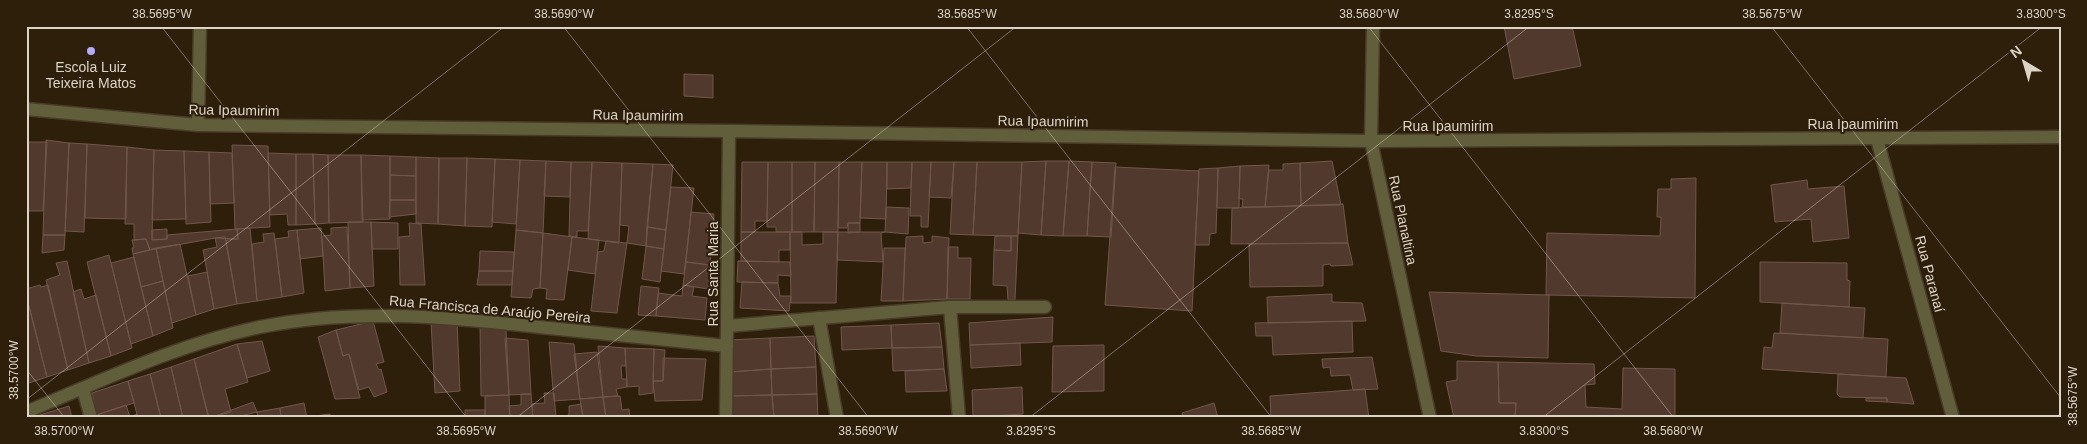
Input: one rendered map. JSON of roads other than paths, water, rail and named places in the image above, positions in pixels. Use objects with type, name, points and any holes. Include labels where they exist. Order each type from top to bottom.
[{"type":"street","points":[[198,125],[200,26]]},
{"type":"street","name":"Rua Planaltina","points":[[1372,26],[1370,141],[1430,418]]},
{"type":"street","name":"Rua Ipaumirim","points":[[26,109],[198,125],[1370,141],[2061,137]]},
{"type":"street","name":"Rua Santa Maria","points":[[726,418],[729,131]]},
{"type":"street","name":"Rua Paranaí","points":[[1877,139],[1953,418]]},
{"type":"street","points":[[728,326],[950,308],[1044,307]]},
{"type":"street","points":[[950,308],[959,418]]},
{"type":"street","name":"Rua Francisca de Araújo Pereira","points":[[26,412],[200,342],[259,327],[315,318],[399,315],[462,319],[727,346]]},
{"type":"street","points":[[819,318],[837,418]]},
{"type":"street","points":[[83,389],[91,418]]},
{"type":"place","name":"Escola Luiz Teixeira Matos","points":[[91,51]]}]
